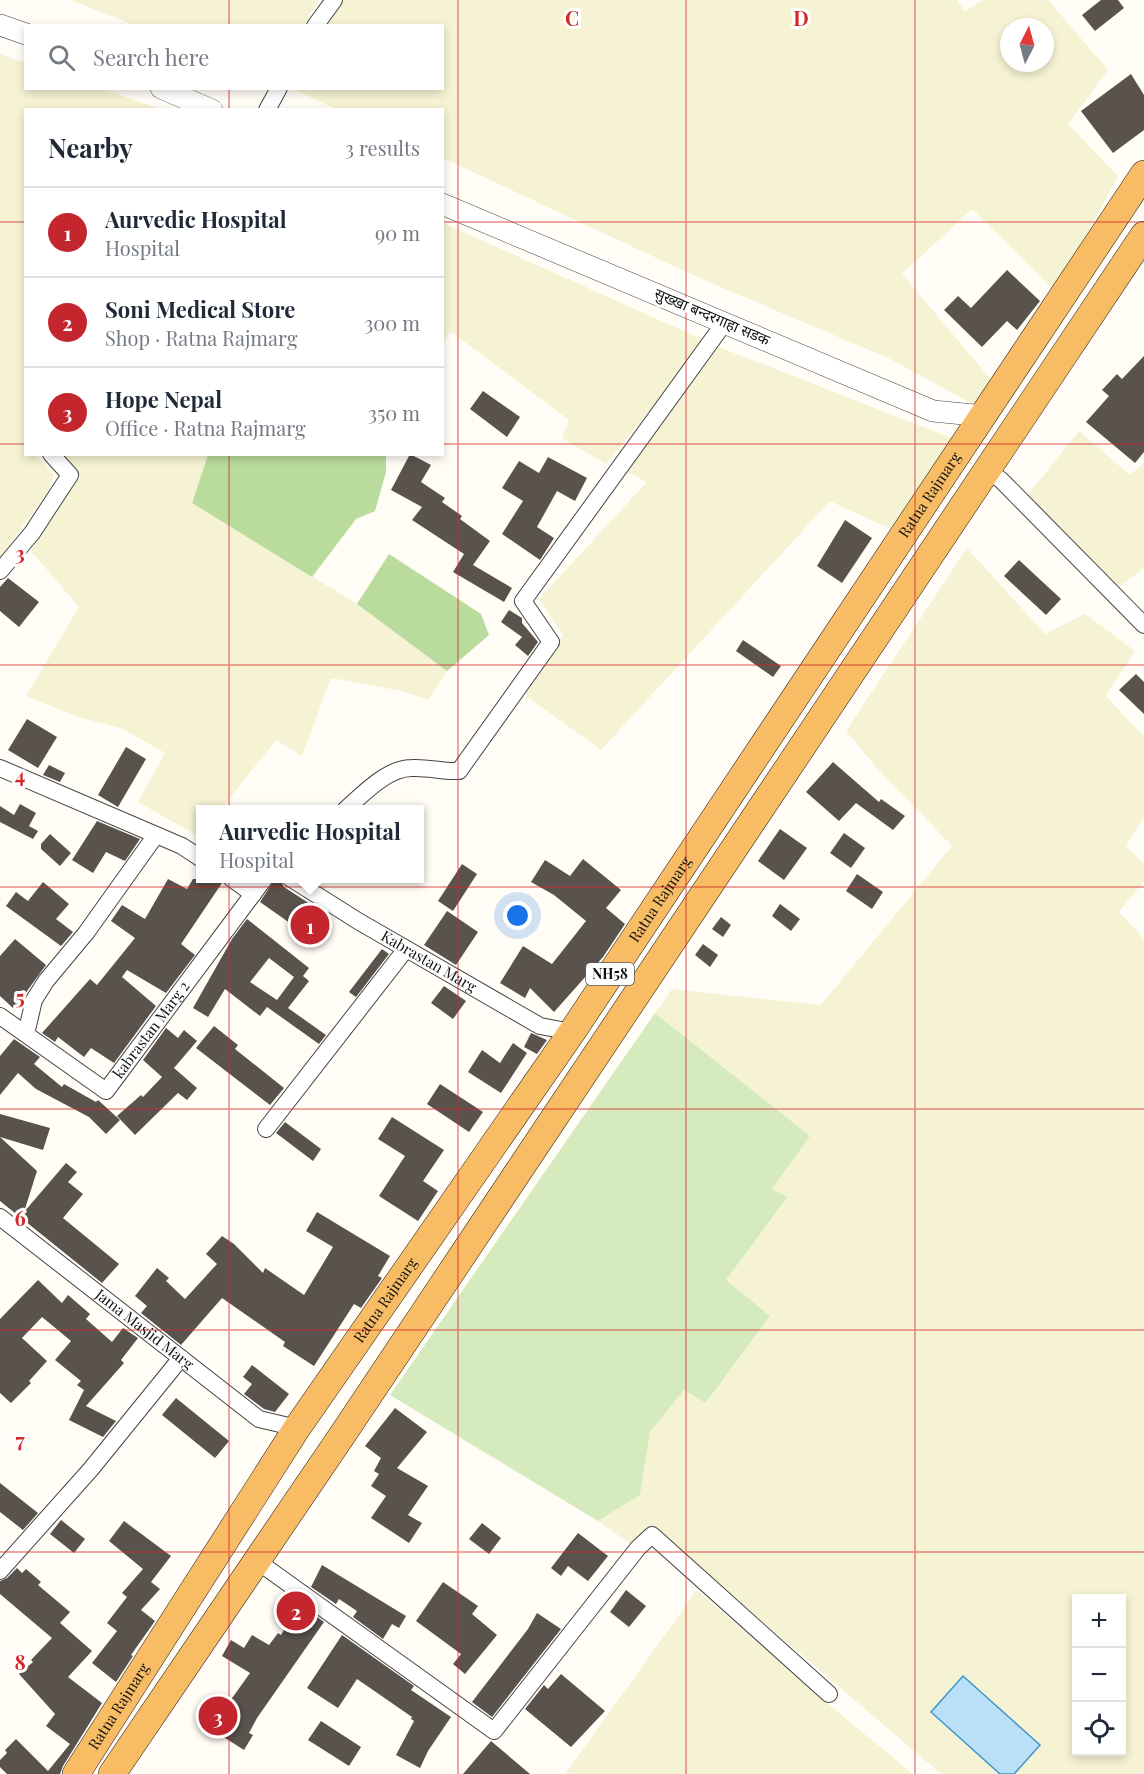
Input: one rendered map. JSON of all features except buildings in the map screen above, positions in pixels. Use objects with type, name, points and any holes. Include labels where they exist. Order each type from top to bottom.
[{"type":"highway","name":"Ratna Rajmarg","points":[[76,1774],[297,1428],[572,1032],[1144,174]]},
{"type":"highway","name":"Ratna Rajmarg","points":[[112,1774],[257,1561],[1144,235]]},
{"type":"street","points":[[316,24],[333,0]]},
{"type":"street","points":[[0,25],[24,33]]},
{"type":"street","points":[[167,90],[207,108]]},
{"type":"street","points":[[268,108],[278,90]]},
{"type":"street","name":"सुख्खा बन्दरगाहा सडक","points":[[444,205],[933,411],[984,416]]},
{"type":"street","points":[[351,805],[379,780],[411,768],[441,772],[459,771],[550,642],[523,601],[725,322]]},
{"type":"street","points":[[0,571],[32,533],[70,475],[53,456]]},
{"type":"street","points":[[987,470],[1001,480],[1144,625]]},
{"type":"street","points":[[0,768],[182,846],[196,855]]},
{"type":"street","points":[[26,1034],[34,1000],[46,981],[86,933],[156,835]]},
{"type":"street","points":[[237,883],[253,894],[262,883]]},
{"type":"street","name":"Kabrastan Marg","points":[[298,883],[406,950],[540,1026],[572,1032]]},
{"type":"street","name":"kabrastan Marg 2","points":[[0,1016],[106,1091],[253,894]]},
{"type":"street","points":[[266,1129],[406,950]]},
{"type":"street","name":"Jama Masjid Marg","points":[[0,1216],[259,1419],[297,1428]]},
{"type":"street","points":[[0,1571],[91,1469],[181,1358]]},
{"type":"street","points":[[257,1561],[494,1731],[638,1548],[652,1536],[830,1694]]},
{"type":"shaded area","points":[[71,0],[319,0],[305,24],[131,24]]},
{"type":"shaded area","points":[[344,0],[957,0],[965,12],[982,0],[1048,0],[1108,70],[1068,124],[1118,176],[1056,292],[972,209],[902,274],[994,383],[987,412],[890,359],[695,276],[444,158],[444,108],[334,108],[295,90],[444,90],[444,24],[327,24]]},
{"type":"shaded area","points":[[0,54],[24,63],[24,90],[106,90],[157,108],[24,108],[24,456],[37,456],[54,474],[48,492],[0,557]]},
{"type":"shaded area","points":[[444,223],[706,341],[606,464],[562,438],[569,420],[450,331],[444,341]]},
{"type":"shaded area","points":[[719,347],[959,441],[899,533],[830,501],[601,750],[525,695],[563,635],[539,599],[647,482],[625,471]]},
{"type":"shaded area","points":[[1079,431],[1130,475],[1144,463],[1144,568],[1119,587],[1027,496]]},
{"type":"shaded area","points":[[62,456],[208,456],[192,503],[357,604],[447,671],[428,700],[402,691],[331,678],[302,756],[276,740],[224,805],[196,805],[196,835],[138,802],[165,753],[121,728],[78,717],[26,696],[79,607],[31,551],[81,475]]},
{"type":"shaded area","points":[[967,548],[1045,634],[1085,614],[1135,651],[1106,696],[1144,737],[1144,817],[1126,846],[1144,864],[1144,881],[1119,912],[1144,939],[1144,1774],[941,1774],[651,1526],[633,1546],[598,1521],[640,1495],[650,1432],[684,1390],[707,1403],[770,1316],[726,1280],[788,1198],[772,1189],[810,1136],[655,1013],[672,989],[821,1005],[952,846],[876,767],[846,731]]},
{"type":"shaded area","points":[[697,1590],[822,1699],[913,1774],[565,1774]]},
{"type":"green space","points":[[208,456],[386,456],[386,472],[375,511],[356,519],[312,577],[192,503]]},
{"type":"green space","points":[[389,554],[481,614],[489,635],[447,671],[357,604]]},
{"type":"green space","points":[[655,1013],[810,1136],[772,1189],[788,1197],[726,1280],[770,1316],[706,1403],[684,1390],[650,1432],[640,1495],[598,1521],[390,1395]]},
{"type":"water","points":[[963,1676],[1040,1745],[1014,1774],[1000,1774],[931,1712]]},
{"type":"place","name":"Aurvedic Hospital","points":[[310,925]]},
{"type":"place","name":"Soni Medical Store","points":[[296,1611]]},
{"type":"place","name":"Hope Nepal","points":[[218,1716]]}]
